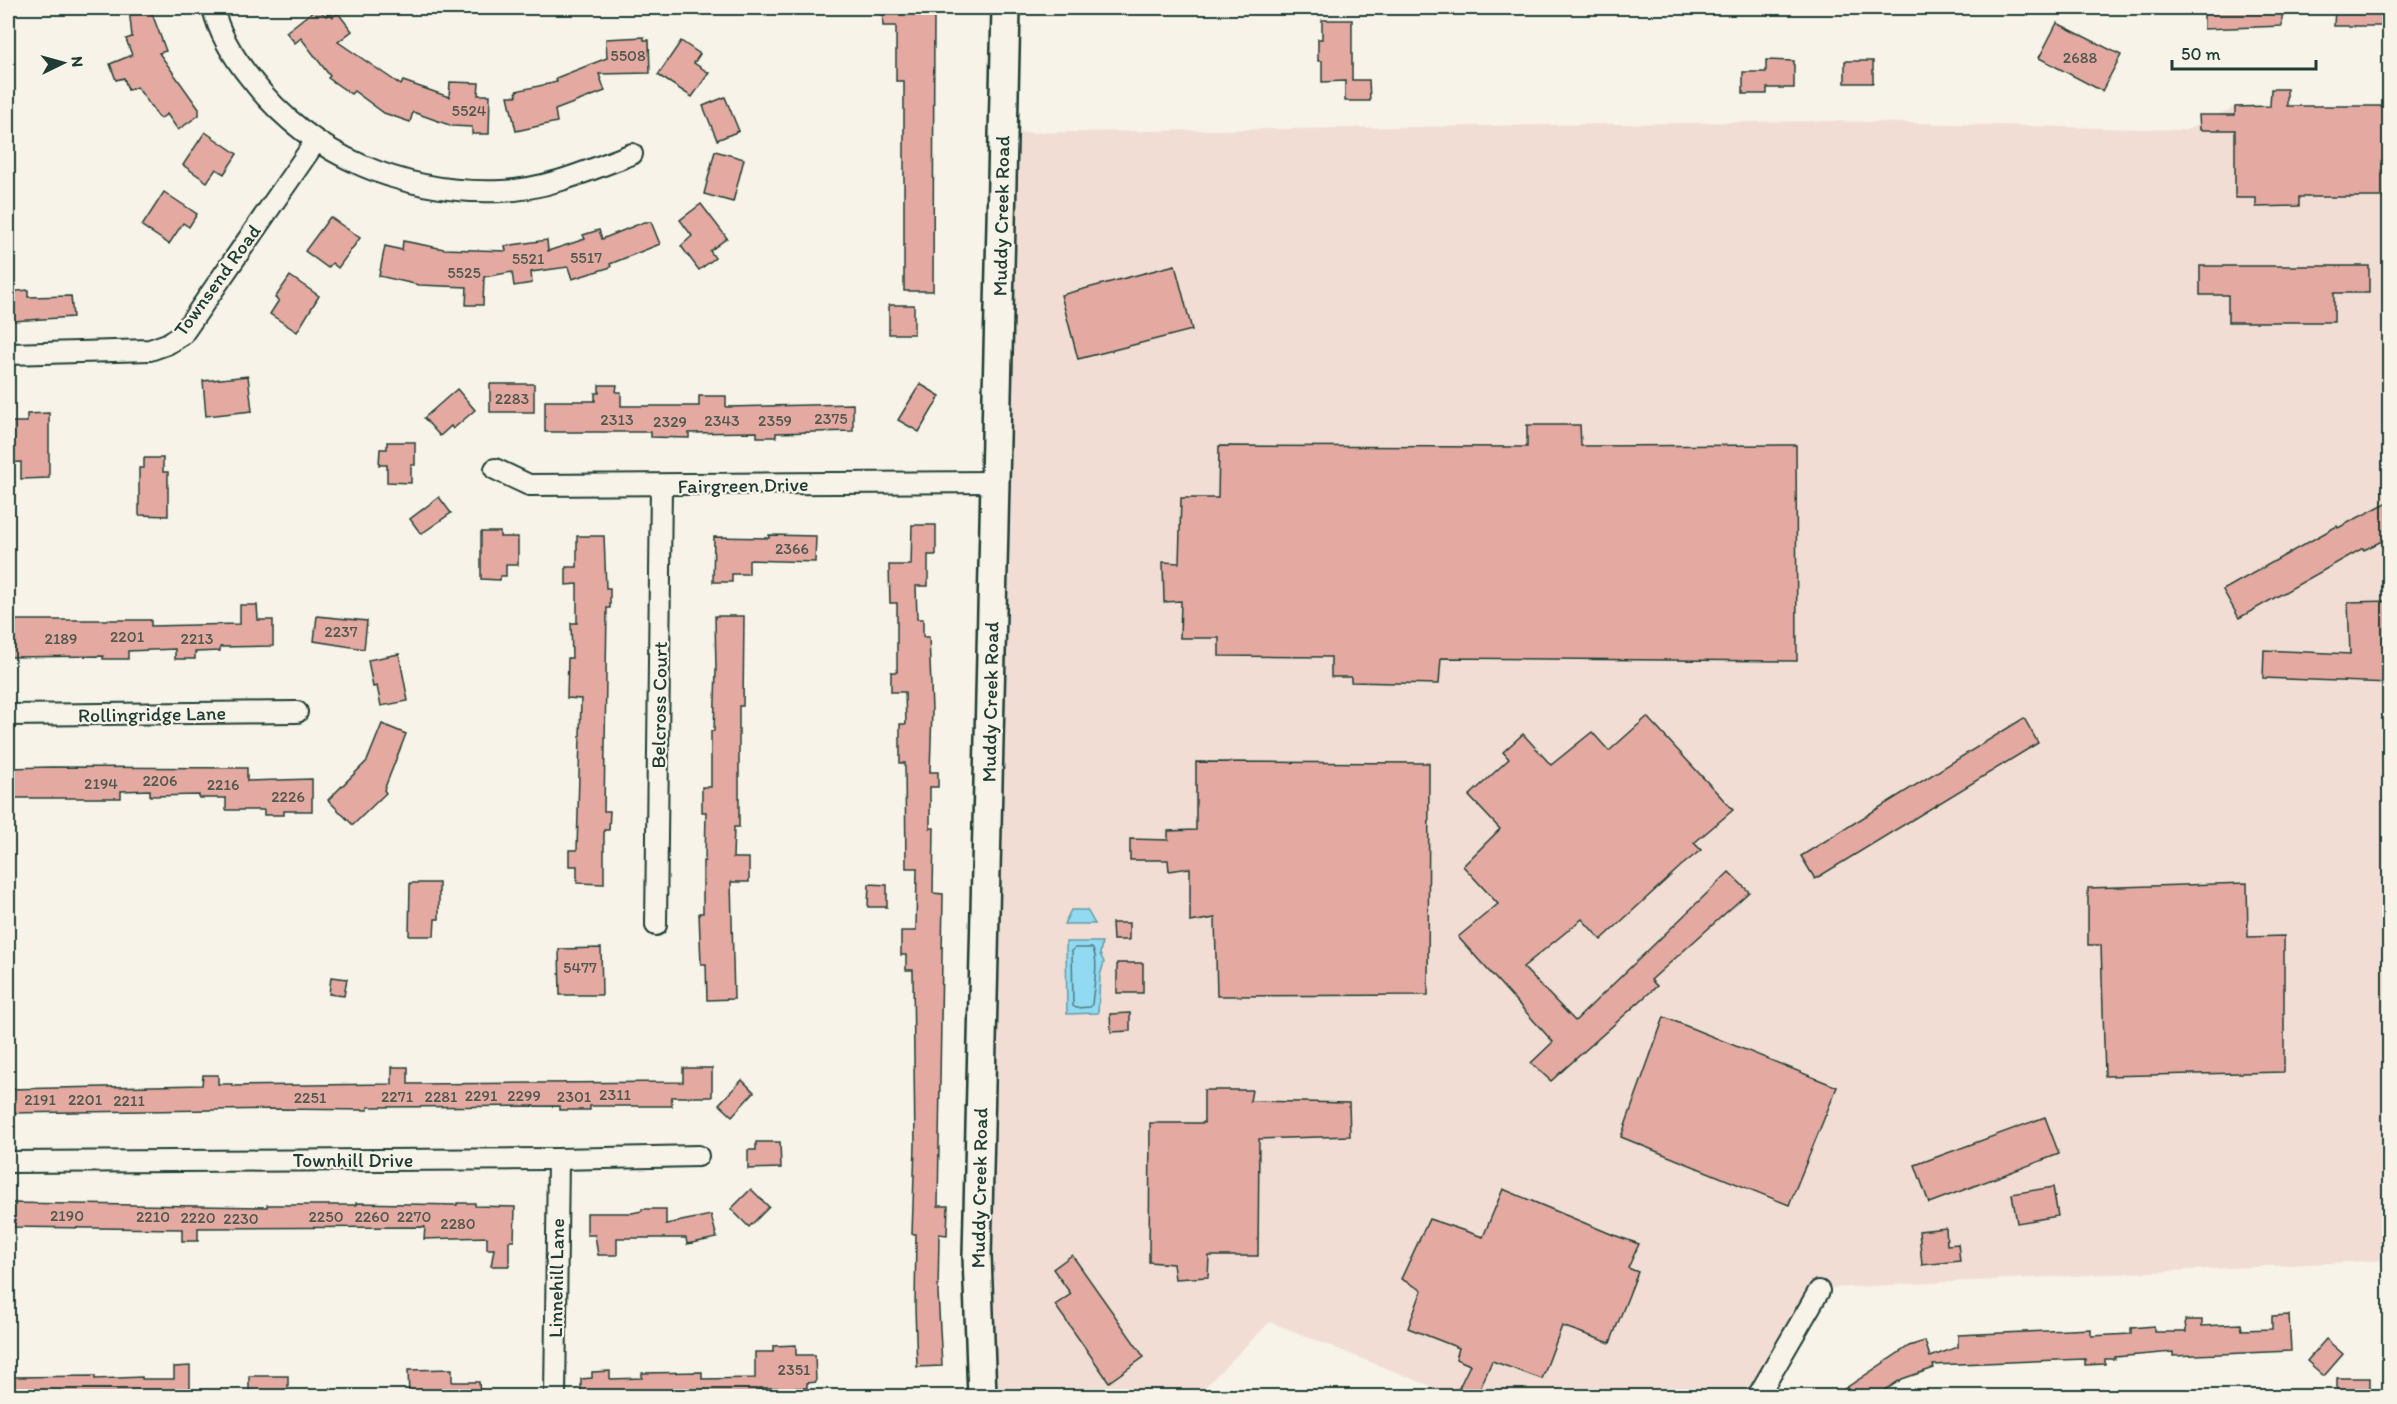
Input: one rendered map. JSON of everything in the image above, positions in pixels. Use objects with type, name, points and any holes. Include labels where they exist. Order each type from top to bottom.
[{"type":"street","points":[[213,8],[226,43],[239,64],[259,90],[288,119],[316,141],[355,163],[388,177],[423,186],[459,191],[504,191],[540,186],[632,154]]},
{"type":"street","name":"Muddy Creek Road","points":[[982,1396],[977,1256],[1006,8]]},
{"type":"street","name":"Townsend Road","points":[[8,354],[150,350],[167,345],[182,335],[316,141]]},
{"type":"street","name":"Fairgreen Drive","points":[[495,469],[529,485],[661,486],[995,482]]},
{"type":"street","name":"Belcross Court","points":[[656,925],[661,486]]},
{"type":"street","name":"Rollingridge Lane","points":[[8,715],[297,712]]},
{"type":"street","name":"Townhill Drive","points":[[8,1162],[698,1156]]},
{"type":"street","name":"Linnehill Lane","points":[[555,1396],[558,1159]]},
{"type":"street","points":[[1758,1396],[1819,1292]]},
{"type":"shaded area","points":[[2389,106],[2389,1260],[1831,1288],[1819,1292],[1758,1396],[1456,1396],[1270,1322],[1196,1396],[982,1396],[1003,133],[1827,121],[2186,130],[2235,107]]},
{"type":"water","points":[[1071,910],[1087,910],[1095,924],[1064,924]]},
{"type":"water","points":[[1066,942],[1102,942],[1100,954],[1104,962],[1100,976],[1098,1013],[1067,1014]]},
{"type":"building","points":[[129,8],[150,8],[166,51],[159,53],[199,109],[199,115],[178,130],[167,114],[160,119],[137,87],[128,90],[124,78],[116,80],[110,64],[132,55],[126,39],[132,37]]},
{"type":"building","points":[[317,8],[326,16],[330,13],[333,17],[338,13],[352,31],[338,42],[401,85],[403,81],[449,97],[450,82],[479,83],[478,95],[490,95],[489,134],[472,134],[472,127],[452,126],[413,112],[410,122],[384,113],[354,91],[351,94],[328,78],[330,76],[301,38],[295,43],[286,32]]},
{"type":"building","points":[[882,8],[934,8],[933,291],[904,291],[904,81],[896,81],[896,26],[883,26]]},
{"type":"building","points":[[2204,8],[2282,8],[2282,26],[2204,29]]},
{"type":"building","points":[[2335,8],[2390,8],[2390,26],[2334,26]]},
{"type":"building","points":[[1322,20],[1352,20],[1352,80],[1369,80],[1370,101],[1345,101],[1345,81],[1322,82],[1322,61],[1318,61],[1318,39],[1322,39]]},
{"type":"building","points":[[2057,23],[2121,55],[2102,91],[2039,58]]},
{"type":"building","points":[[644,37],[644,40],[649,40],[650,73],[599,74],[605,91],[555,110],[557,122],[516,131],[508,96],[517,96],[516,91],[557,82],[556,78],[607,58],[606,39]]},
{"type":"building","points":[[681,41],[700,54],[694,63],[709,73],[692,97],[658,75]]},
{"type":"building","points":[[1766,60],[1794,61],[1794,88],[1767,88],[1767,94],[1743,94],[1743,72],[1766,72]]},
{"type":"building","points":[[1845,61],[1873,61],[1873,83],[1845,83]]},
{"type":"building","points":[[2271,89],[2287,89],[2287,106],[2390,106],[2390,197],[2299,197],[2299,206],[2256,207],[2256,198],[2235,198],[2235,130],[2200,130],[2199,115],[2235,115],[2235,107],[2270,106]]},
{"type":"building","points":[[725,97],[739,131],[717,140],[703,106]]},
{"type":"building","points":[[205,132],[237,154],[224,174],[216,169],[207,182],[183,165]]},
{"type":"building","points":[[715,151],[744,159],[733,202],[704,194]]},
{"type":"building","points":[[164,192],[197,214],[189,227],[183,223],[169,244],[142,226]]},
{"type":"building","points":[[701,204],[727,238],[710,251],[715,258],[699,270],[681,246],[692,236],[680,220]]},
{"type":"building","points":[[330,217],[360,238],[338,268],[332,263],[328,268],[305,251]]},
{"type":"building","points":[[644,222],[651,222],[660,244],[610,264],[611,267],[572,279],[568,267],[531,272],[532,283],[514,286],[512,272],[484,277],[483,305],[466,305],[467,287],[419,285],[379,276],[385,246],[402,250],[403,241],[444,249],[506,251],[505,246],[547,240],[548,251],[585,239],[583,235],[599,230],[602,239]]},
{"type":"building","points":[[1175,265],[1192,330],[1078,359],[1061,295]]},
{"type":"building","points":[[2200,266],[2369,266],[2369,293],[2334,293],[2334,322],[2228,322],[2228,295],[2200,295]]},
{"type":"building","points":[[290,276],[319,296],[297,332],[270,314],[279,300],[275,298]]},
{"type":"building","points":[[28,290],[28,297],[71,296],[73,317],[13,321],[13,312],[8,313],[8,292]]},
{"type":"building","points":[[889,305],[914,305],[914,334],[889,334]]},
{"type":"building","points":[[248,376],[252,411],[206,416],[203,381]]},
{"type":"building","points":[[490,384],[534,384],[534,412],[490,412]]},
{"type":"building","points":[[920,384],[940,396],[919,432],[898,420]]},
{"type":"building","points":[[599,385],[617,385],[616,392],[621,392],[621,406],[699,406],[699,396],[726,396],[726,407],[853,404],[853,431],[776,433],[776,437],[757,437],[757,432],[689,433],[689,438],[651,437],[651,432],[545,432],[545,401],[595,401],[595,393],[599,393]]},
{"type":"building","points":[[457,389],[475,410],[453,429],[451,426],[440,436],[424,418]]},
{"type":"building","points":[[49,413],[49,478],[21,479],[21,462],[8,463],[8,422],[27,422],[27,414]]},
{"type":"building","points":[[1527,425],[1580,425],[1581,446],[1796,445],[1797,661],[1441,658],[1439,684],[1351,682],[1351,677],[1331,677],[1331,657],[1219,656],[1219,638],[1180,638],[1181,601],[1164,602],[1163,562],[1179,563],[1181,498],[1218,498],[1219,446],[1527,447]]},
{"type":"building","points":[[387,442],[415,442],[415,465],[411,465],[411,483],[387,482],[387,465],[379,465],[380,449],[387,449]]},
{"type":"building","points":[[144,458],[163,458],[163,472],[168,472],[168,516],[139,515],[139,468],[144,468]]},
{"type":"building","points":[[439,497],[451,513],[421,534],[410,519]]},
{"type":"building","points":[[2390,501],[2390,537],[2364,550],[2363,548],[2239,618],[2223,590],[2337,526],[2338,528]]},
{"type":"building","points":[[912,525],[936,525],[936,555],[928,555],[928,586],[916,586],[917,619],[923,619],[923,637],[929,637],[932,710],[930,772],[938,772],[938,787],[930,787],[930,828],[934,828],[933,893],[943,894],[938,1206],[948,1206],[947,1235],[939,1234],[938,1293],[942,1366],[917,1367],[916,1234],[912,1234],[915,1146],[913,970],[906,970],[906,955],[901,955],[901,931],[916,931],[917,868],[906,868],[905,763],[900,763],[900,724],[906,724],[905,692],[891,692],[891,672],[897,672],[897,603],[890,603],[889,565],[911,565]]},
{"type":"building","points":[[481,532],[500,532],[500,537],[518,537],[518,565],[506,565],[506,576],[500,576],[500,580],[481,579]]},
{"type":"building","points":[[769,535],[816,536],[815,562],[749,560],[749,574],[732,574],[732,582],[713,582],[714,537],[769,538]]},
{"type":"building","points":[[577,536],[604,536],[606,588],[610,588],[610,608],[607,608],[604,811],[610,811],[609,830],[604,830],[604,884],[577,883],[577,866],[569,866],[569,850],[577,850],[581,699],[567,698],[568,658],[572,658],[571,623],[577,623],[577,584],[566,585],[566,567],[577,567]]},
{"type":"building","points":[[2390,601],[2390,683],[2263,678],[2264,650],[2350,654],[2348,602]]},
{"type":"building","points":[[240,605],[257,605],[258,620],[273,620],[273,646],[220,647],[220,651],[195,652],[195,659],[175,659],[175,649],[128,651],[128,659],[103,659],[103,656],[8,657],[8,620],[151,620],[151,626],[240,624]]},
{"type":"building","points":[[317,616],[367,621],[364,649],[314,641]]},
{"type":"building","points":[[715,616],[744,616],[743,706],[739,706],[739,827],[734,827],[733,858],[749,858],[749,882],[731,882],[734,999],[707,1000],[706,964],[701,964],[699,913],[703,913],[703,861],[705,861],[706,812],[702,812],[702,787],[711,787],[711,731],[714,731],[716,670]]},
{"type":"building","points":[[399,654],[408,701],[381,706],[377,686],[373,687],[368,660]]},
{"type":"building","points":[[1647,717],[1733,810],[1694,843],[1701,850],[1601,940],[1582,919],[1523,967],[1575,1021],[1729,872],[1749,892],[1651,980],[1657,986],[1551,1081],[1531,1063],[1553,1042],[1458,937],[1498,904],[1463,866],[1500,829],[1469,796],[1509,759],[1503,752],[1523,734],[1551,765],[1592,732],[1609,751]]},
{"type":"building","points":[[2024,718],[2038,743],[1815,879],[1801,856]]},
{"type":"building","points":[[382,724],[406,734],[384,790],[386,793],[353,825],[328,800],[367,761]]},
{"type":"building","points":[[1196,762],[1429,763],[1428,995],[1217,996],[1215,918],[1190,922],[1190,868],[1169,871],[1168,860],[1130,860],[1130,839],[1168,840],[1168,831],[1196,830]]},
{"type":"building","points":[[8,768],[247,768],[247,781],[312,779],[312,811],[284,811],[284,815],[264,815],[264,810],[226,810],[226,798],[199,798],[199,795],[150,796],[150,790],[121,791],[121,798],[8,798]]},
{"type":"building","points":[[410,883],[439,883],[439,919],[435,919],[434,936],[409,936]]},
{"type":"building","points":[[2247,883],[2248,937],[2284,936],[2284,1072],[2105,1076],[2101,945],[2088,945],[2088,888]]},
{"type":"building","points":[[869,884],[887,885],[887,907],[868,907]]},
{"type":"building","points":[[1112,923],[1129,923],[1129,940],[1113,940]]},
{"type":"building","points":[[601,948],[602,995],[560,995],[559,949]]},
{"type":"building","points":[[1117,963],[1143,963],[1143,993],[1117,993]]},
{"type":"building","points":[[331,977],[347,979],[344,996],[329,994]]},
{"type":"building","points":[[1130,1013],[1130,1031],[1111,1032],[1110,1014]]},
{"type":"building","points":[[1664,1017],[1837,1087],[1789,1205],[1621,1137]]},
{"type":"building","points":[[392,1067],[408,1067],[408,1084],[683,1082],[683,1068],[712,1068],[712,1097],[671,1097],[672,1106],[590,1106],[590,1110],[559,1110],[559,1106],[8,1113],[8,1089],[202,1085],[203,1075],[218,1075],[218,1084],[232,1084],[232,1086],[392,1084]]},
{"type":"building","points":[[742,1080],[754,1092],[732,1116],[719,1104]]},
{"type":"building","points":[[1204,1090],[1252,1090],[1250,1101],[1349,1103],[1350,1136],[1259,1139],[1258,1256],[1209,1256],[1208,1277],[1175,1279],[1173,1264],[1149,1262],[1150,1123],[1204,1123]]},
{"type":"building","points":[[2045,1117],[2059,1154],[1929,1203],[1915,1165]]},
{"type":"building","points":[[756,1142],[780,1142],[781,1168],[748,1169],[748,1150],[756,1150]]},
{"type":"building","points":[[2053,1187],[2058,1216],[2017,1223],[2012,1194]]},
{"type":"building","points":[[751,1189],[769,1207],[749,1227],[731,1209]]},
{"type":"building","points":[[1503,1189],[1639,1244],[1628,1268],[1638,1272],[1610,1343],[1562,1326],[1542,1379],[1492,1361],[1477,1396],[1455,1396],[1470,1365],[1456,1359],[1459,1348],[1408,1328],[1422,1290],[1401,1279],[1429,1219],[1483,1237]]},
{"type":"building","points":[[8,1203],[267,1207],[267,1205],[356,1205],[356,1203],[457,1205],[457,1203],[475,1203],[475,1206],[515,1207],[514,1241],[509,1241],[509,1266],[491,1266],[494,1249],[487,1249],[487,1237],[424,1239],[425,1227],[198,1228],[198,1241],[182,1241],[182,1229],[8,1227]]},
{"type":"building","points":[[642,1209],[666,1209],[666,1224],[711,1215],[717,1238],[687,1244],[686,1238],[617,1238],[617,1255],[598,1255],[595,1235],[587,1235],[587,1213],[632,1213],[642,1211]]},
{"type":"building","points":[[1946,1228],[1947,1245],[1958,1244],[1960,1261],[1922,1265],[1919,1231]]},
{"type":"building","points":[[1072,1255],[1144,1357],[1109,1382],[1055,1305],[1071,1294],[1053,1269]]},
{"type":"building","points":[[2289,1315],[2291,1351],[2173,1356],[2173,1352],[2115,1357],[2115,1359],[2105,1359],[2105,1364],[2085,1365],[2085,1359],[1933,1365],[1934,1368],[1902,1379],[1876,1396],[1834,1396],[1909,1346],[1925,1341],[1930,1357],[1958,1347],[1958,1335],[2091,1329],[2091,1336],[2131,1334],[2131,1328],[2154,1326],[2154,1332],[2186,1332],[2185,1320],[2202,1320],[2202,1326],[2241,1324],[2242,1330],[2272,1329],[2272,1316]]},
{"type":"building","points":[[2326,1339],[2343,1354],[2324,1376],[2307,1361]]},
{"type":"building","points":[[796,1345],[796,1355],[815,1355],[816,1382],[807,1383],[807,1388],[759,1388],[759,1396],[581,1396],[581,1379],[592,1378],[592,1372],[610,1371],[610,1379],[642,1378],[642,1373],[702,1372],[702,1379],[755,1378],[755,1352],[773,1352],[773,1346]]},
{"type":"building","points":[[190,1366],[190,1396],[13,1396],[13,1377],[95,1376],[95,1379],[142,1377],[142,1379],[174,1379],[174,1367]]},
{"type":"building","points":[[452,1369],[452,1382],[479,1382],[480,1396],[409,1396],[408,1370]]},
{"type":"building","points":[[249,1376],[288,1376],[288,1396],[249,1396]]},
{"type":"building","points":[[2337,1378],[2370,1378],[2370,1396],[2337,1396]]}]
